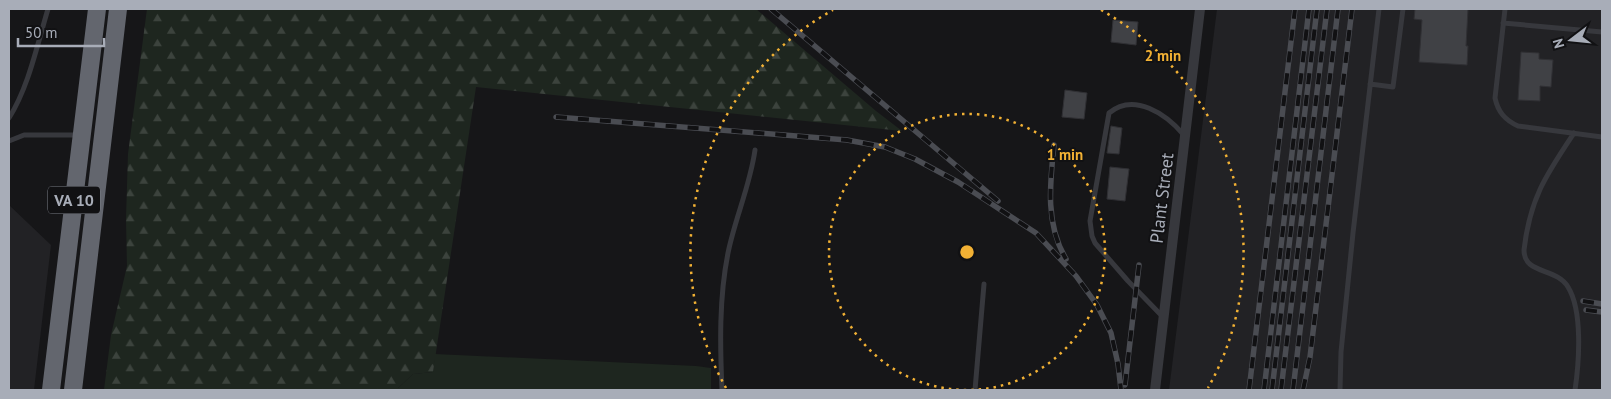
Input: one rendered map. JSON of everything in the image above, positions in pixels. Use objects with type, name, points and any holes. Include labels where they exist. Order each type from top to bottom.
[{"type":"highway","name":"VA 10","points":[[51,390],[97,9]]},
{"type":"highway","name":"VA 10","points":[[73,390],[118,9]]},
{"type":"street","name":"Plant Street","points":[[1155,390],[1200,9]]},
{"type":"lane","points":[[9,118],[14,110],[27,75],[48,9]]},
{"type":"lane","points":[[1340,390],[1341,352],[1379,9]]},
{"type":"lane","points":[[1370,84],[1393,87],[1403,9]]},
{"type":"lane","points":[[1505,9],[1495,98],[1497,107],[1502,115],[1509,122],[1518,126],[1602,137]]},
{"type":"lane","points":[[1503,23],[1602,32]]},
{"type":"lane","points":[[1164,318],[1128,281],[1096,243],[1092,236],[1090,221],[1109,113],[1123,104],[1150,108],[1169,120],[1186,137]]},
{"type":"lane","points":[[1574,133],[1546,174],[1538,190],[1526,232],[1524,256],[1526,262],[1531,266],[1557,276],[1569,289],[1578,326],[1575,390]]},
{"type":"lane","points":[[9,141],[24,135],[82,136]]},
{"type":"lane","points":[[722,390],[721,318],[723,286],[728,254],[748,186],[755,150]]},
{"type":"lane","points":[[975,390],[984,284]]},
{"type":"shaded area","points":[[1217,9],[1602,9],[1602,390],[1169,390]]},
{"type":"shaded area","points":[[9,205],[51,245],[34,390],[9,390]]},
{"type":"green space","points":[[147,9],[756,9],[902,131],[476,87],[433,372],[413,374],[398,390],[104,390],[111,335],[127,266],[128,154]]},
{"type":"green space","points":[[435,354],[696,366],[711,368],[711,390],[398,390],[413,374],[433,372]]},
{"type":"building","points":[[1415,9],[1468,9],[1467,65],[1419,62],[1422,20],[1414,19]]},
{"type":"building","points":[[1113,20],[1138,22],[1136,45],[1111,42]]},
{"type":"building","points":[[1521,52],[1539,53],[1539,59],[1553,60],[1551,87],[1540,86],[1540,101],[1518,100]]},
{"type":"building","points":[[1065,90],[1087,93],[1084,119],[1062,117]]},
{"type":"building","points":[[1111,126],[1122,128],[1119,154],[1107,153]]},
{"type":"building","points":[[1110,167],[1129,169],[1125,201],[1107,199]]},
{"type":"railway","points":[[771,9],[998,201]]},
{"type":"railway","points":[[1249,390],[1295,9]]},
{"type":"railway","points":[[1264,390],[1309,9]]},
{"type":"railway","points":[[1272,390],[1317,9]]},
{"type":"railway","points":[[1281,390],[1327,9]]},
{"type":"railway","points":[[1293,390],[1338,9]]},
{"type":"railway","points":[[1303,390],[1310,357],[1352,9]]},
{"type":"railway","points":[[556,117],[847,140],[885,147],[915,159],[958,182],[1036,233],[1076,276],[1097,305],[1111,333],[1118,364],[1121,390]]},
{"type":"railway","points":[[1054,145],[1051,174],[1052,218],[1059,246],[1066,259]]},
{"type":"railway","points":[[1125,385],[1139,265]]},
{"type":"railway","points":[[1583,301],[1602,304]]},
{"type":"railway","points":[[1586,310],[1602,312]]}]
